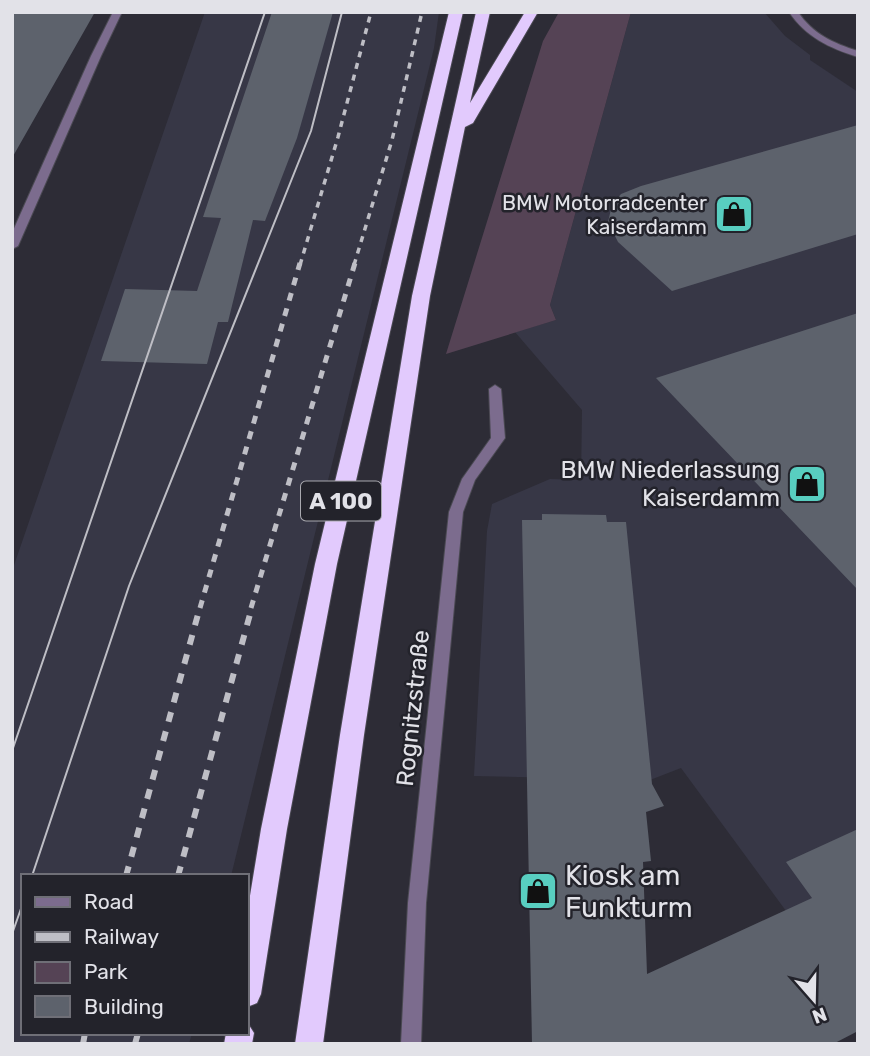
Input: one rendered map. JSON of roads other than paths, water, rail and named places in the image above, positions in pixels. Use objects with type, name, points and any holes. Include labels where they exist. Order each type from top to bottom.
[{"type":"highway","name":"A 100","points":[[248,988],[274,829],[326,564],[456,12]]},
{"type":"highway","name":"A 100","points":[[309,1044],[352,735],[421,296],[457,141],[483,12]]},
{"type":"highway","points":[[457,141],[532,12]]},
{"type":"street","points":[[12,246],[118,12]]},
{"type":"street","points":[[793,12],[802,27],[821,41],[858,54]]},
{"type":"street","name":"Rognitzstraße","points":[[411,1044],[416,903],[456,512],[469,479],[498,438],[495,389]]},
{"type":"tram line","points":[[12,751],[265,12]]},
{"type":"tram line","points":[[33,874],[129,586],[311,131],[342,12]]},
{"type":"tram line","points":[[12,934],[21,909]]},
{"type":"railway","points":[[300,265],[371,12]]},
{"type":"railway","points":[[354,265],[392,140],[422,12]]},
{"type":"railway","points":[[200,608],[300,263]]},
{"type":"railway","points":[[251,608],[355,263]]},
{"type":"railway","points":[[127,874],[200,607]]},
{"type":"railway","points":[[179,874],[252,607]]},
{"type":"railway","points":[[83,1044],[85,1035]]},
{"type":"railway","points":[[135,1044],[137,1035]]},
{"type":"place","name":"BMW Motorradcenter Kaiserdamm","points":[[734,214]]},
{"type":"place","name":"BMW Niederlassung Kaiserdamm","points":[[807,484]]},
{"type":"place","name":"Kiosk am Funkturm","points":[[538,891]]}]
